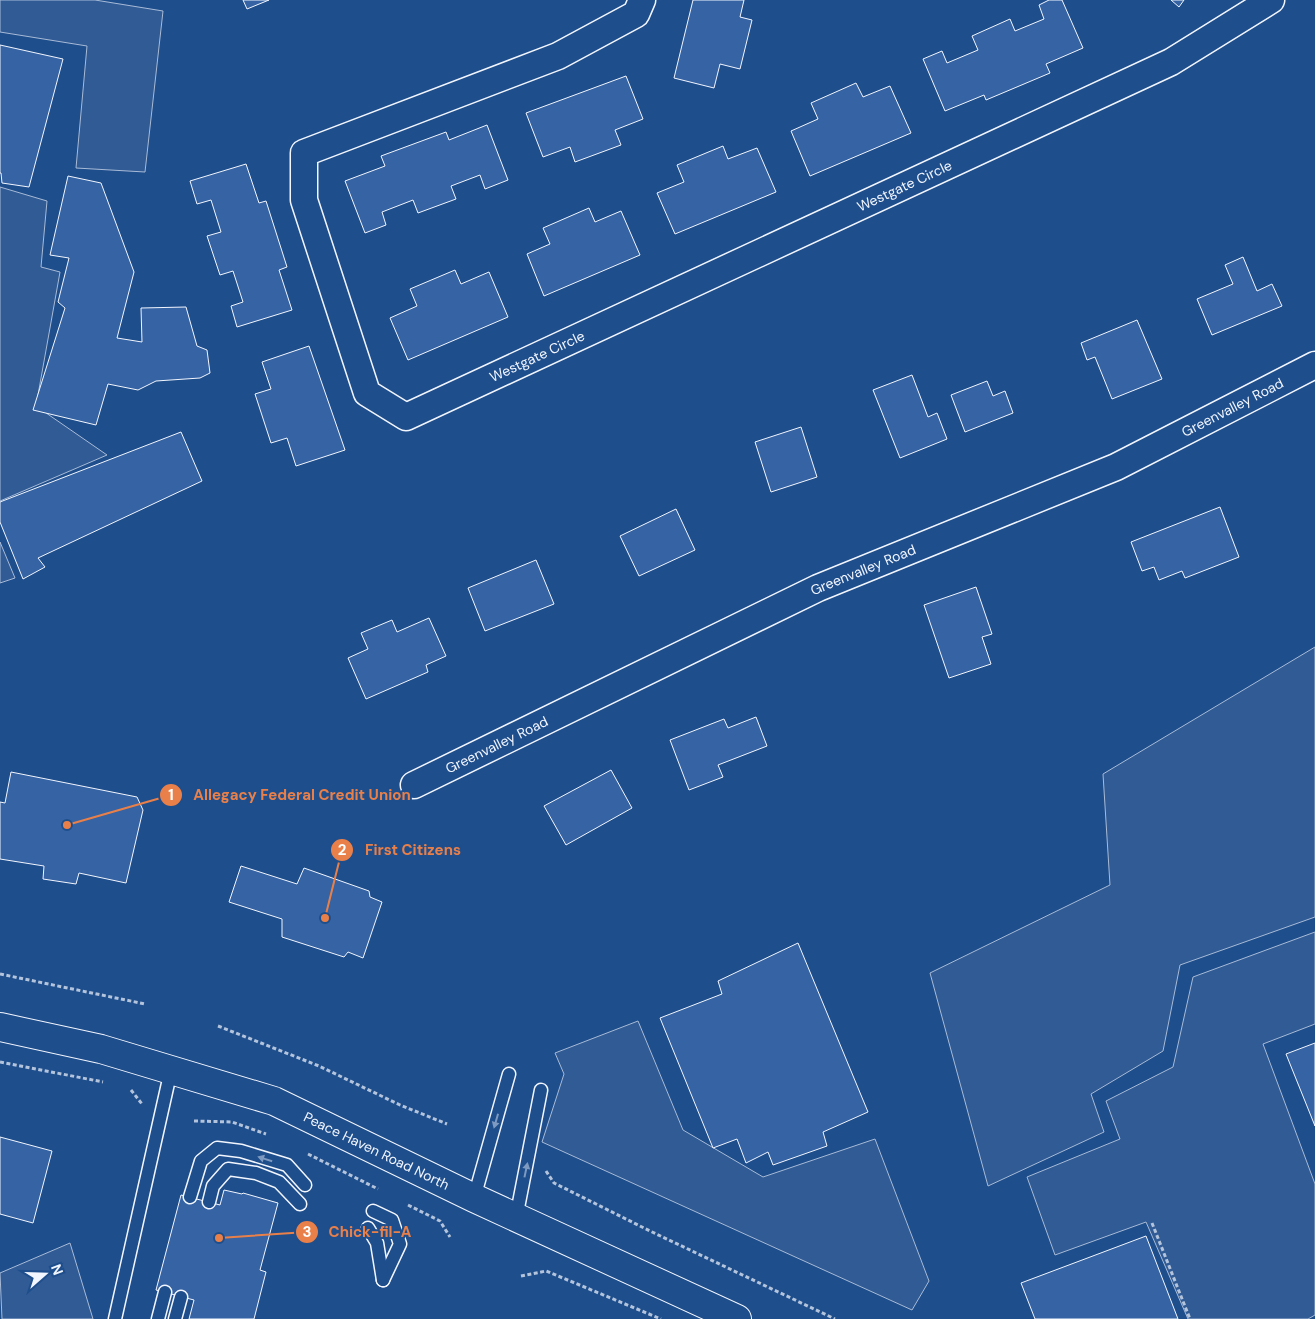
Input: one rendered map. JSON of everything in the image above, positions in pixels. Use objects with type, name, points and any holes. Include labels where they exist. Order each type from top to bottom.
[{"type":"main road","name":"Peace Haven Road North","points":[[0,1027],[101,1049],[274,1101],[516,1218],[737,1319]]},
{"type":"street","name":"Westgate Circle","points":[[642,0],[636,14],[558,56],[304,153],[304,200],[367,393],[406,417],[1171,62],[1271,0]]},
{"type":"street","name":"Greenvalley Road","points":[[414,785],[818,588],[1116,467],[1315,365]]},
{"type":"lane","points":[[115,1319],[171,1070]]},
{"type":"lane","points":[[474,1198],[509,1074]]},
{"type":"lane","points":[[516,1218],[541,1090]]},
{"type":"lane","points":[[190,1197],[201,1162],[217,1148],[241,1151],[287,1165],[304,1185]]},
{"type":"lane","points":[[209,1202],[213,1186],[228,1169],[256,1172],[279,1182],[300,1204]]},
{"type":"lane","points":[[368,1228],[377,1243],[383,1280],[400,1244],[392,1220],[373,1211]]},
{"type":"lane","points":[[158,1319],[165,1292]]},
{"type":"lane","points":[[175,1319],[181,1297]]},
{"type":"path","points":[[0,974],[145,1004]]},
{"type":"path","points":[[218,1026],[319,1066],[400,1105],[447,1124]]},
{"type":"path","points":[[0,1062],[112,1084]]},
{"type":"path","points":[[125,1088],[132,1090],[143,1105]]},
{"type":"path","points":[[194,1121],[232,1122],[268,1135]]},
{"type":"path","points":[[303,1151],[381,1191]]},
{"type":"path","points":[[544,1168],[554,1183],[835,1319]]},
{"type":"path","points":[[406,1204],[440,1221],[450,1237]]},
{"type":"path","points":[[1152,1224],[1190,1319]]},
{"type":"path","points":[[521,1276],[546,1271],[661,1319]]},
{"type":"shaded area","points":[[0,0],[95,0],[163,11],[145,172],[76,168],[87,46],[0,32]]},
{"type":"shaded area","points":[[0,187],[47,201],[41,267],[60,272],[36,406],[107,455],[0,501]]},
{"type":"shaded area","points":[[0,542],[15,578],[0,583]]},
{"type":"shaded area","points":[[1315,647],[1315,917],[1180,965],[1163,1051],[1091,1094],[1104,1132],[988,1186],[930,973],[1110,885],[1103,774]]},
{"type":"shaded area","points":[[1315,932],[1315,1024],[1263,1044],[1315,1184],[1315,1315],[1308,1319],[1188,1319],[1146,1222],[1055,1255],[1027,1177],[1120,1139],[1106,1101],[1173,1067],[1193,977]]},
{"type":"shaded area","points":[[638,1021],[683,1130],[763,1177],[875,1139],[929,1281],[912,1310],[542,1142],[564,1074],[555,1053]]},
{"type":"shaded area","points":[[70,1243],[93,1319],[2,1319],[0,1273]]},
{"type":"building","points":[[243,0],[269,0],[247,9]]},
{"type":"building","points":[[693,0],[744,0],[740,17],[752,20],[740,69],[720,64],[714,88],[674,78]]},
{"type":"building","points":[[1049,0],[1062,0],[1083,48],[1046,64],[1050,73],[986,100],[984,95],[945,111],[923,59],[942,51],[947,63],[978,50],[972,36],[1010,19],[1015,31],[1044,19],[1039,5]]},
{"type":"building","points":[[1171,0],[1184,0],[1179,7]]},
{"type":"building","points":[[0,45],[63,59],[29,187],[2,183],[0,173]]},
{"type":"building","points":[[626,76],[643,119],[615,130],[621,145],[575,162],[570,147],[543,157],[526,113]]},
{"type":"building","points":[[856,83],[863,97],[890,86],[911,133],[810,176],[791,131],[818,119],[811,103]]},
{"type":"building","points":[[487,125],[508,180],[485,189],[480,175],[451,186],[456,199],[418,213],[413,200],[382,212],[386,225],[365,233],[345,181],[385,166],[381,156],[446,132],[449,140]]},
{"type":"building","points":[[723,146],[728,159],[757,148],[776,192],[675,234],[657,193],[684,182],[677,165]]},
{"type":"building","points":[[246,164],[259,203],[266,201],[287,267],[279,270],[292,310],[237,327],[231,306],[243,302],[233,271],[220,275],[207,236],[221,232],[211,200],[197,204],[190,181]]},
{"type":"building","points":[[68,176],[101,183],[134,272],[117,338],[142,342],[141,308],[186,307],[197,346],[207,350],[210,373],[200,378],[156,381],[138,390],[108,384],[96,425],[33,410],[65,308],[58,302],[69,258],[50,255]]},
{"type":"building","points":[[589,208],[595,222],[621,211],[640,255],[544,296],[527,254],[550,244],[543,228]]},
{"type":"building","points":[[1243,257],[1257,291],[1272,284],[1282,306],[1212,335],[1197,299],[1233,284],[1225,265]]},
{"type":"building","points":[[455,270],[461,284],[489,272],[508,317],[408,360],[390,318],[417,306],[410,289]]},
{"type":"building","points":[[1137,320],[1162,379],[1112,399],[1095,357],[1087,360],[1081,343]]},
{"type":"building","points":[[309,346],[345,450],[296,466],[287,438],[271,443],[255,394],[271,389],[262,362]]},
{"type":"building","points":[[912,375],[928,417],[937,413],[947,439],[900,458],[873,390]]},
{"type":"building","points":[[987,381],[993,396],[1005,391],[1013,413],[965,432],[951,395]]},
{"type":"building","points":[[801,427],[817,477],[771,492],[755,442]]},
{"type":"building","points":[[181,432],[202,481],[38,558],[45,567],[23,579],[0,522],[0,502]]},
{"type":"building","points":[[1220,507],[1239,557],[1185,578],[1182,571],[1159,580],[1154,567],[1142,571],[1131,542]]},
{"type":"building","points":[[676,509],[695,550],[639,576],[620,536]]},
{"type":"building","points":[[536,560],[554,604],[485,631],[468,588]]},
{"type":"building","points":[[976,587],[992,634],[982,637],[991,664],[949,678],[924,605]]},
{"type":"building","points":[[429,618],[446,656],[426,665],[428,672],[366,699],[348,658],[368,649],[361,633],[392,620],[397,632]]},
{"type":"building","points":[[756,717],[767,746],[718,765],[723,777],[689,790],[670,740],[724,719],[728,728]]},
{"type":"building","points":[[611,770],[632,808],[566,845],[544,806]]},
{"type":"building","points":[[11,772],[137,797],[143,810],[126,883],[79,873],[76,884],[43,879],[44,866],[0,859],[0,802],[5,803]]},
{"type":"building","points":[[241,866],[297,884],[304,868],[369,891],[370,897],[382,902],[363,958],[348,952],[344,957],[282,937],[282,919],[229,902]]},
{"type":"building","points":[[798,943],[868,1112],[823,1132],[827,1146],[773,1165],[768,1152],[746,1163],[737,1139],[713,1148],[660,1018],[722,994],[718,981]]},
{"type":"building","points":[[1315,1043],[1315,1126],[1286,1054]]},
{"type":"building","points":[[0,1137],[52,1151],[33,1223],[0,1214]]},
{"type":"building","points":[[224,1190],[243,1193],[278,1203],[260,1270],[266,1272],[254,1319],[189,1319],[194,1300],[156,1290],[181,1195],[220,1205]]},
{"type":"building","points":[[1146,1236],[1178,1319],[1035,1319],[1021,1283]]},
{"type":"place","name":"Allegacy Federal Credit Union","points":[[67,825]]},
{"type":"place","name":"First Citizens","points":[[325,918]]},
{"type":"place","name":"Chick-fil-A","points":[[219,1238]]}]
